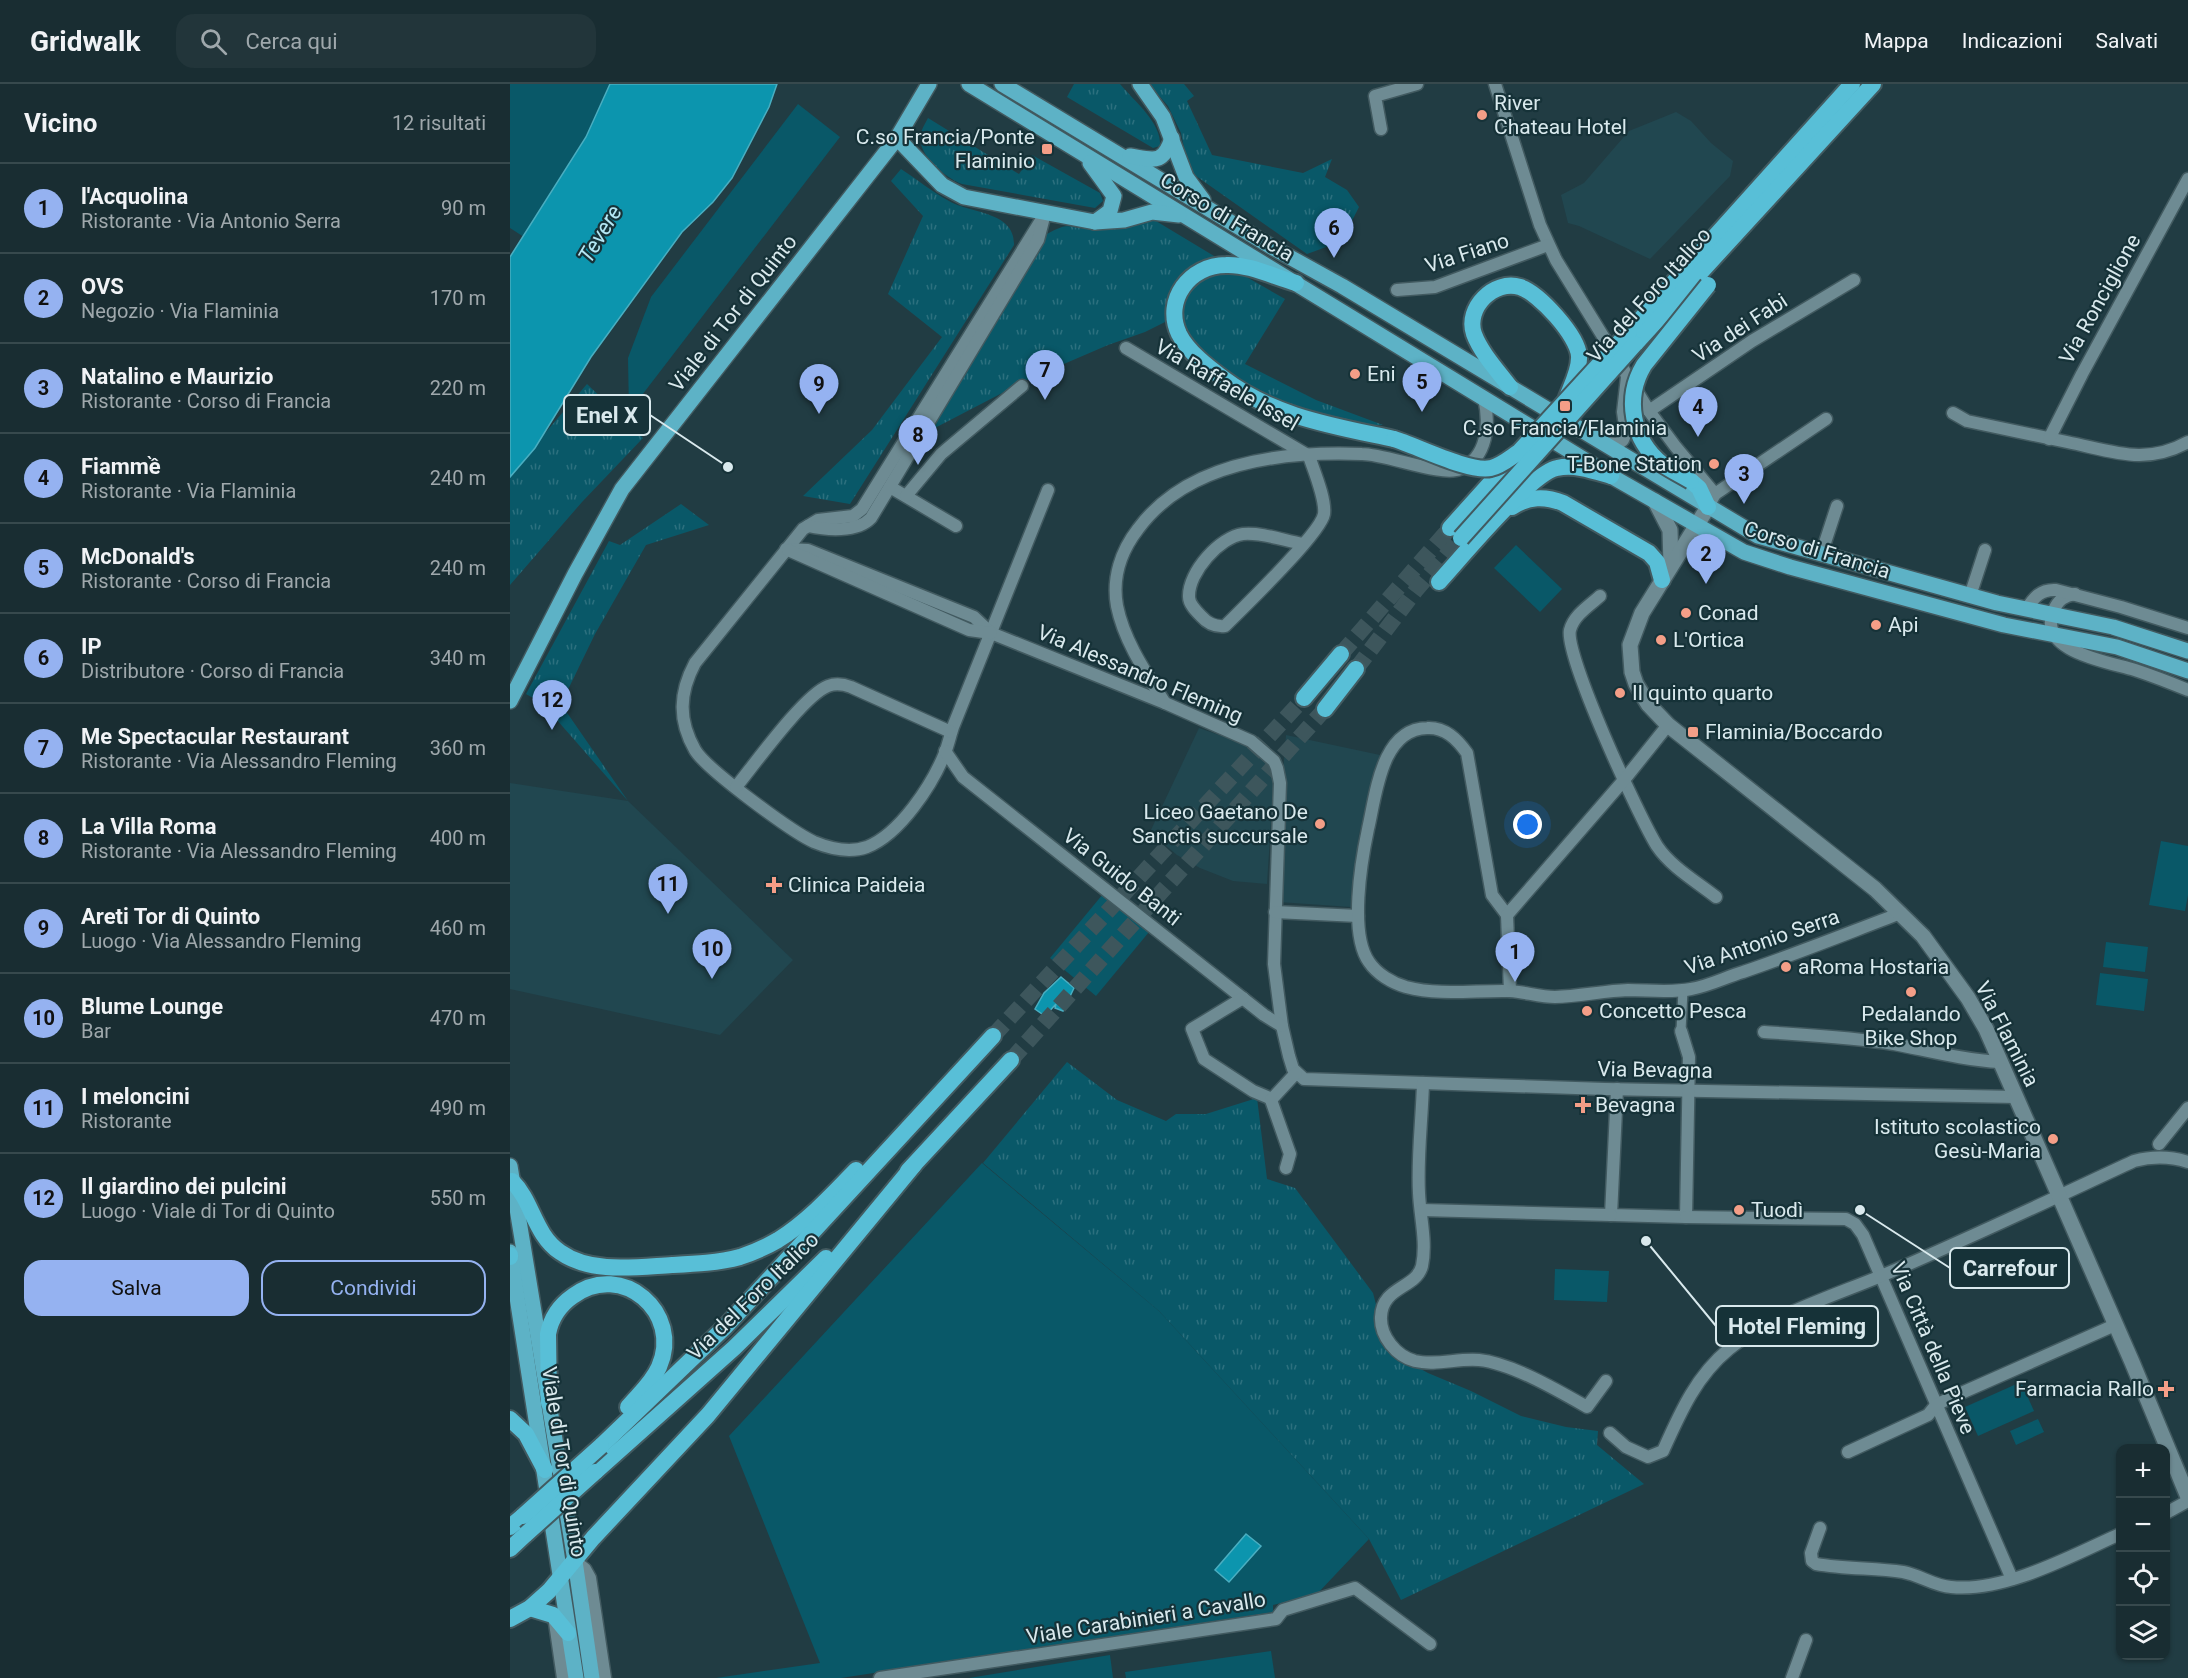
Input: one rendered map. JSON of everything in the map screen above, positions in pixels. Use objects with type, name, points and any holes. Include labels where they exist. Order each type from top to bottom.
[{"type":"highway","name":"Via del Foro Italico","points":[[1852,84],[1632,338],[1455,533],[1519,452],[1566,400],[1632,338],[1753,214],[1873,84]]},
{"type":"highway","points":[[1712,500],[1691,481],[1665,466],[1650,451],[1638,432],[1632,402],[1637,379],[1644,365],[1708,285],[1753,214]]},
{"type":"highway","points":[[1296,284],[1234,265],[1215,266],[1202,270],[1181,288],[1175,302],[1174,316],[1179,335],[1195,354],[1223,379],[1270,406],[1317,423],[1394,439],[1480,469],[1497,466],[1519,452]]},
{"type":"highway","points":[[1510,387],[1475,337],[1472,319],[1478,305],[1496,290],[1512,286],[1525,290],[1556,317],[1574,339],[1578,351],[1578,366],[1566,400]]},
{"type":"highway","points":[[1439,582],[1532,483],[1551,469],[1571,467],[1611,476]]},
{"type":"highway","points":[[1502,514],[1517,504],[1534,498],[1549,498],[1563,503],[1649,553],[1657,562],[1662,580]]},
{"type":"highway","points":[[1304,698],[1341,654]]},
{"type":"highway","points":[[1325,710],[1356,669]]},
{"type":"highway","name":"Via del Foro Italico","points":[[510,1549],[518,1524],[685,1368],[725,1327],[993,1036]]},
{"type":"highway","name":"Via del Foro Italico","points":[[518,1524],[595,1472],[734,1348],[818,1266],[1011,1060]]},
{"type":"highway","points":[[511,1173],[546,1239],[563,1254],[579,1261],[595,1265],[629,1267],[707,1263],[739,1257],[777,1241],[794,1229],[876,1150],[950,1084]]},
{"type":"highway","points":[[510,1619],[530,1608],[560,1580],[593,1538],[708,1414],[914,1165]]},
{"type":"highway","points":[[549,1402],[548,1334],[562,1306],[578,1292],[600,1284],[626,1287],[641,1296],[653,1307],[661,1321],[665,1345],[661,1362],[651,1380],[618,1419],[604,1443]]},
{"type":"highway","points":[[510,1419],[526,1434],[545,1470]]},
{"type":"highway","points":[[530,1608],[553,1615],[568,1633]]},
{"type":"main road","name":"Viale di Tor di Quinto","points":[[510,701],[575,574],[622,489],[897,138],[929,84]]},
{"type":"main road","name":"Corso di Francia","points":[[969,84],[1611,476],[1732,546],[1767,560],[2004,625],[2118,647],[2188,671]]},
{"type":"main road","name":"Corso di Francia","points":[[1002,84],[1602,442],[1712,500],[1758,536],[1970,596],[2026,610],[2114,627],[2188,651]]},
{"type":"main road","points":[[1140,84],[1163,117],[1188,181],[1218,214]]},
{"type":"main road","points":[[897,138],[938,182],[957,195],[1095,222],[1116,221],[1152,212],[1185,216]]},
{"type":"main road","points":[[1122,155],[1158,159],[1167,152],[1172,138]]},
{"type":"main road","points":[[1082,154],[1113,196],[1110,211],[1095,222]]},
{"type":"main road","name":"Viale di Tor di Quinto","points":[[511,1173],[592,1678]]},
{"type":"main road","name":"Viale di Tor di Quinto","points":[[510,1255],[576,1678]]},
{"type":"street","points":[[1382,129],[1375,96],[1417,84]]},
{"type":"street","points":[[1495,84],[1527,188],[1548,245],[1627,377],[1712,500],[1826,419]]},
{"type":"street","name":"Via Ronciglione","points":[[2049,439],[2188,179]]},
{"type":"street","points":[[808,526],[846,528],[861,525],[871,518],[1038,240],[1045,214]]},
{"type":"street","points":[[1045,214],[862,509],[853,516],[825,519],[808,526],[798,534],[703,651],[682,693],[684,720],[694,749],[710,768],[812,841],[845,850],[857,850],[874,844],[899,824],[926,787],[945,751],[1048,490]]},
{"type":"street","name":"Via Fiano","points":[[1397,290],[1435,287],[1548,245]]},
{"type":"street","name":"Via dei Fabi","points":[[1649,411],[1752,341],[1854,280]]},
{"type":"street","name":"Via Raffaele Issel","points":[[1126,348],[1309,456]]},
{"type":"street","points":[[1602,442],[1618,444],[1626,433],[1623,412],[1627,377]]},
{"type":"street","points":[[906,496],[941,454],[1022,386]]},
{"type":"street","points":[[1165,703],[1127,637],[1117,605],[1116,582],[1126,546],[1153,511],[1192,481],[1212,473],[1238,466],[1309,456],[1370,454],[1443,471],[1456,471],[1473,460],[1485,440],[1487,421],[1484,398]]},
{"type":"street","points":[[1953,413],[1967,421],[2134,456],[2165,453],[2188,442]]},
{"type":"street","points":[[1303,544],[1246,534],[1229,539],[1207,558],[1193,582],[1189,596],[1190,602],[1209,624],[1225,626],[1303,544],[1321,523],[1324,504],[1309,456]]},
{"type":"street","points":[[890,487],[956,526]]},
{"type":"street","name":"Via Flaminia","points":[[1712,500],[1662,580],[1635,629],[1630,654],[1632,672],[1640,692],[1648,704],[1668,724],[1822,846],[1900,913],[1930,946],[1968,998],[1983,1023],[2016,1097],[2188,1499]]},
{"type":"street","points":[[1655,501],[1670,530],[1671,565]]},
{"type":"street","points":[[1821,555],[1837,506]]},
{"type":"street","name":"Via Alessandro Fleming","points":[[786,549],[808,550],[974,617],[991,633],[1165,703],[1251,741],[1270,757],[1277,768],[1280,783],[1275,912]]},
{"type":"street","points":[[1970,596],[1985,550]]},
{"type":"street","points":[[2026,610],[2035,597],[2046,591],[2056,590],[2147,614],[2188,628]]},
{"type":"street","points":[[2056,635],[2050,626],[2052,614],[2061,600],[2075,594]]},
{"type":"street","points":[[1600,596],[1577,616],[1571,628],[1569,638],[1581,678],[1624,780],[1657,846],[1668,859],[1716,897]]},
{"type":"street","name":"Corso di Francia","points":[[2056,635],[2069,649],[2079,654],[2137,671],[2188,690]]},
{"type":"street","points":[[736,787],[804,704],[828,686],[845,685],[951,732]]},
{"type":"street","points":[[1510,991],[1507,915],[1624,780],[1668,724]]},
{"type":"street","name":"Via Antonio Serra","points":[[1507,915],[1492,895],[1467,753],[1460,742],[1438,729],[1412,730],[1394,743],[1387,754],[1380,776],[1367,835],[1358,916],[1358,935],[1367,960],[1374,969],[1397,983],[1413,988],[1453,993],[1510,991],[1553,997],[1626,990],[1691,989],[1787,957],[1900,913]]},
{"type":"street","name":"Via Guido Banti","points":[[945,751],[963,777],[1264,1015],[1282,1026]]},
{"type":"street","points":[[1272,1099],[1296,1073],[1289,1056],[1282,1026],[1274,952],[1275,912],[1358,916]]},
{"type":"street","points":[[1683,990],[1681,1031],[1689,1057],[1686,1217]]},
{"type":"street","points":[[1243,998],[1192,1029],[1204,1059],[1253,1091],[1272,1099],[1290,1154],[1286,1168]]},
{"type":"street","points":[[1764,1032],[1841,1037],[1893,1044],[1965,1059],[2000,1062]]},
{"type":"street","name":"Via Bevagna","points":[[1296,1073],[1309,1080],[2016,1097]]},
{"type":"street","points":[[1423,1083],[1419,1193],[1424,1239],[1422,1263],[1419,1272],[1389,1296],[1383,1305],[1382,1324],[1385,1336],[1392,1346],[1406,1357],[1417,1361],[1464,1359],[1497,1364],[1561,1392],[1587,1407],[1606,1381]]},
{"type":"street","points":[[1422,1210],[1611,1215],[1617,1089]]},
{"type":"street","points":[[2159,1144],[2188,1108]]},
{"type":"street","points":[[1610,1433],[1626,1447],[1648,1457],[1663,1451],[1690,1393],[1713,1364],[1728,1349],[1779,1318],[1880,1276],[2134,1161],[2156,1156],[2188,1162]]},
{"type":"street","name":"Via Città della Pieve","points":[[1611,1215],[1846,1219],[1856,1224],[1861,1230],[2012,1579]]},
{"type":"street","points":[[1848,1452],[1928,1414],[1936,1405],[2115,1325]]},
{"type":"street","points":[[2170,1510],[2188,1499]]},
{"type":"street","points":[[1820,1528],[1811,1553],[1812,1561],[1816,1564],[1903,1572],[1954,1588],[1973,1587],[2012,1579],[2116,1536]]},
{"type":"street","name":"Viale di Tor di Quinto","points":[[575,1561],[585,1569],[590,1578],[605,1678]]},
{"type":"street","name":"Viale Carabinieri a Cavallo","points":[[880,1678],[1276,1620],[1283,1610],[1355,1588],[1430,1644]]},
{"type":"street","points":[[553,1615],[563,1678]]},
{"type":"street","points":[[561,1659],[568,1633]]},
{"type":"street","points":[[1792,1678],[1806,1640]]},
{"type":"shaded area","points":[[1676,112],[1691,121],[1711,143],[1733,161],[1730,176],[1650,259],[1568,223],[1561,195],[1584,183],[1629,131]]},
{"type":"shaded area","points":[[1199,728],[1251,746],[1264,758],[1274,774],[1267,884],[1233,881],[1200,868],[1177,855],[1150,832]]},
{"type":"shaded area","points":[[1286,735],[1380,755],[1359,834],[1351,907],[1279,902]]},
{"type":"shaded area","points":[[510,783],[628,801],[793,960],[720,1035],[510,989]]},
{"type":"green space","points":[[510,84],[610,84],[586,137],[524,237],[510,228]]},
{"type":"green space","points":[[1074,84],[1120,84],[1152,121],[1157,129],[1160,146],[1153,148],[1067,97]]},
{"type":"green space","points":[[1149,84],[1184,84],[1194,96],[1187,101],[1212,155],[1303,173],[1332,159],[1325,177],[1347,190],[1359,207],[1337,250],[1329,246],[1307,254],[1189,171],[1181,133],[1168,106]]},
{"type":"green space","points":[[798,104],[840,137],[629,412],[628,358],[651,297]]},
{"type":"green space","points":[[928,118],[1019,174],[1032,155],[1100,193],[1103,201],[1095,208],[962,184],[934,165],[924,151],[920,136]]},
{"type":"green space","points":[[901,169],[949,201],[1000,220],[1012,234],[1014,245],[850,504],[803,496],[872,430],[942,337],[888,294],[923,216],[891,181]]},
{"type":"green space","points":[[1151,218],[1219,259],[1204,262],[1169,320],[1029,379],[931,430],[1047,234],[1066,226],[1108,229]]},
{"type":"green space","points":[[1236,271],[1285,299],[1245,364],[1316,400],[1383,425],[1335,421],[1287,403],[1234,376],[1211,360],[1192,341],[1181,322],[1181,302],[1184,296],[1200,276]]},
{"type":"green space","points":[[587,384],[643,438],[582,502],[510,585],[510,474]]},
{"type":"green space","points":[[681,504],[709,525],[646,545],[595,634],[561,704],[628,801],[542,703],[526,694],[609,541],[620,545]]},
{"type":"green space","points":[[1516,545],[1562,589],[1540,612],[1494,568]]},
{"type":"green space","points":[[2161,841],[2188,846],[2188,895],[2185,911],[2149,905]]},
{"type":"green space","points":[[1103,894],[1149,932],[1096,996],[1050,958]]},
{"type":"green space","points":[[2106,942],[2148,947],[2145,972],[2103,967]]},
{"type":"green space","points":[[2100,973],[2148,979],[2144,1011],[2096,1005]]},
{"type":"green space","points":[[1067,1062],[1117,1100],[1166,1121],[1176,1114],[1206,1114],[1257,1098],[1267,1179],[1295,1188],[1373,1293],[1388,1351],[1428,1373],[1521,1416],[1566,1427],[1598,1431],[1597,1445],[1644,1484],[1401,1600],[1369,1539],[1159,1311],[983,1163]]},
{"type":"green space","points":[[982,1163],[1159,1311],[1369,1539],[1317,1594],[1273,1605],[1273,1612],[841,1678],[716,1678],[820,1663],[729,1436]]},
{"type":"green space","points":[[1555,1269],[1609,1271],[1607,1302],[1554,1300]]},
{"type":"green space","points":[[2021,1382],[2034,1411],[1978,1436],[1965,1407]]},
{"type":"green space","points":[[2038,1419],[2044,1432],[2016,1445],[2010,1431]]},
{"type":"green space","points":[[1271,1651],[1275,1678],[1126,1678],[1125,1672]]},
{"type":"green space","points":[[1110,1655],[1113,1678],[969,1678]]},
{"type":"water","name":"Tevere","points":[[610,84],[777,84],[769,107],[732,178],[713,202],[682,232],[591,357],[535,448],[510,477],[510,257],[586,137]]},
{"type":"water","points":[[1061,977],[1074,988],[1063,1011],[1055,1008],[1056,1004],[1045,1016],[1035,1009],[1044,993]]},
{"type":"water","points":[[1246,1534],[1261,1546],[1229,1582],[1215,1570]]},
{"type":"tunnel","points":[[1341,654],[1450,528]]},
{"type":"tunnel","points":[[1356,669],[1416,590],[1461,538]]},
{"type":"tunnel","points":[[993,1036],[1304,698]]},
{"type":"tunnel","points":[[1011,1060],[1325,709]]},
{"type":"place","name":"River Chateau Hotel","points":[[1482,115]]},
{"type":"place","name":"C.so Francia/Ponte Flaminio","points":[[1047,149]]},
{"type":"place","name":"IP","points":[[1334,258]]},
{"type":"place","name":"Eni","points":[[1355,374]]},
{"type":"place","name":"Me Spectacular Restaurant","points":[[1045,400]]},
{"type":"place","name":"C.so Francia/Flaminia","points":[[1565,406]]},
{"type":"place","name":"McDonald's","points":[[1422,412]]},
{"type":"place","name":"Areti Tor di Quinto","points":[[819,414]]},
{"type":"place","name":"Fiammề","points":[[1698,437]]},
{"type":"place","name":"T-Bone Station","points":[[1714,464]]},
{"type":"place","name":"La Villa Roma","points":[[918,465]]},
{"type":"place","name":"Enel X","points":[[728,467]]},
{"type":"place","name":"Natalino e Maurizio","points":[[1744,504]]},
{"type":"place","name":"OVS","points":[[1706,584]]},
{"type":"place","name":"Conad","points":[[1686,613]]},
{"type":"place","name":"Api","points":[[1876,625]]},
{"type":"place","name":"L'Ortica","points":[[1661,640]]},
{"type":"place","name":"Il quinto quarto","points":[[1620,693]]},
{"type":"place","name":"Il giardino dei pulcini","points":[[552,730]]},
{"type":"place","name":"Flaminia/Boccardo","points":[[1693,732]]},
{"type":"place","name":"Liceo Gaetano De Sanctis succursale","points":[[1320,824]]},
{"type":"place","name":"Clinica Paideia","points":[[774,885]]},
{"type":"place","name":"I meloncini","points":[[668,914]]},
{"type":"place","name":"aRoma Hostaria","points":[[1786,967]]},
{"type":"place","name":"Blume Lounge","points":[[712,979]]},
{"type":"place","name":"l'Acquolina","points":[[1515,982]]},
{"type":"place","name":"Pedalando Bike Shop","points":[[1911,992]]},
{"type":"place","name":"Concetto Pesca","points":[[1587,1011]]},
{"type":"place","name":"Bevagna","points":[[1583,1105]]},
{"type":"place","name":"Istituto scolastico Gesù-Maria","points":[[2053,1139]]},
{"type":"place","name":"Tuodì","points":[[1739,1210]]},
{"type":"place","name":"Carrefour","points":[[1860,1210]]},
{"type":"place","name":"Hotel Fleming","points":[[1646,1241]]},
{"type":"place","name":"Farmacia Rallo","points":[[2166,1389]]}]
